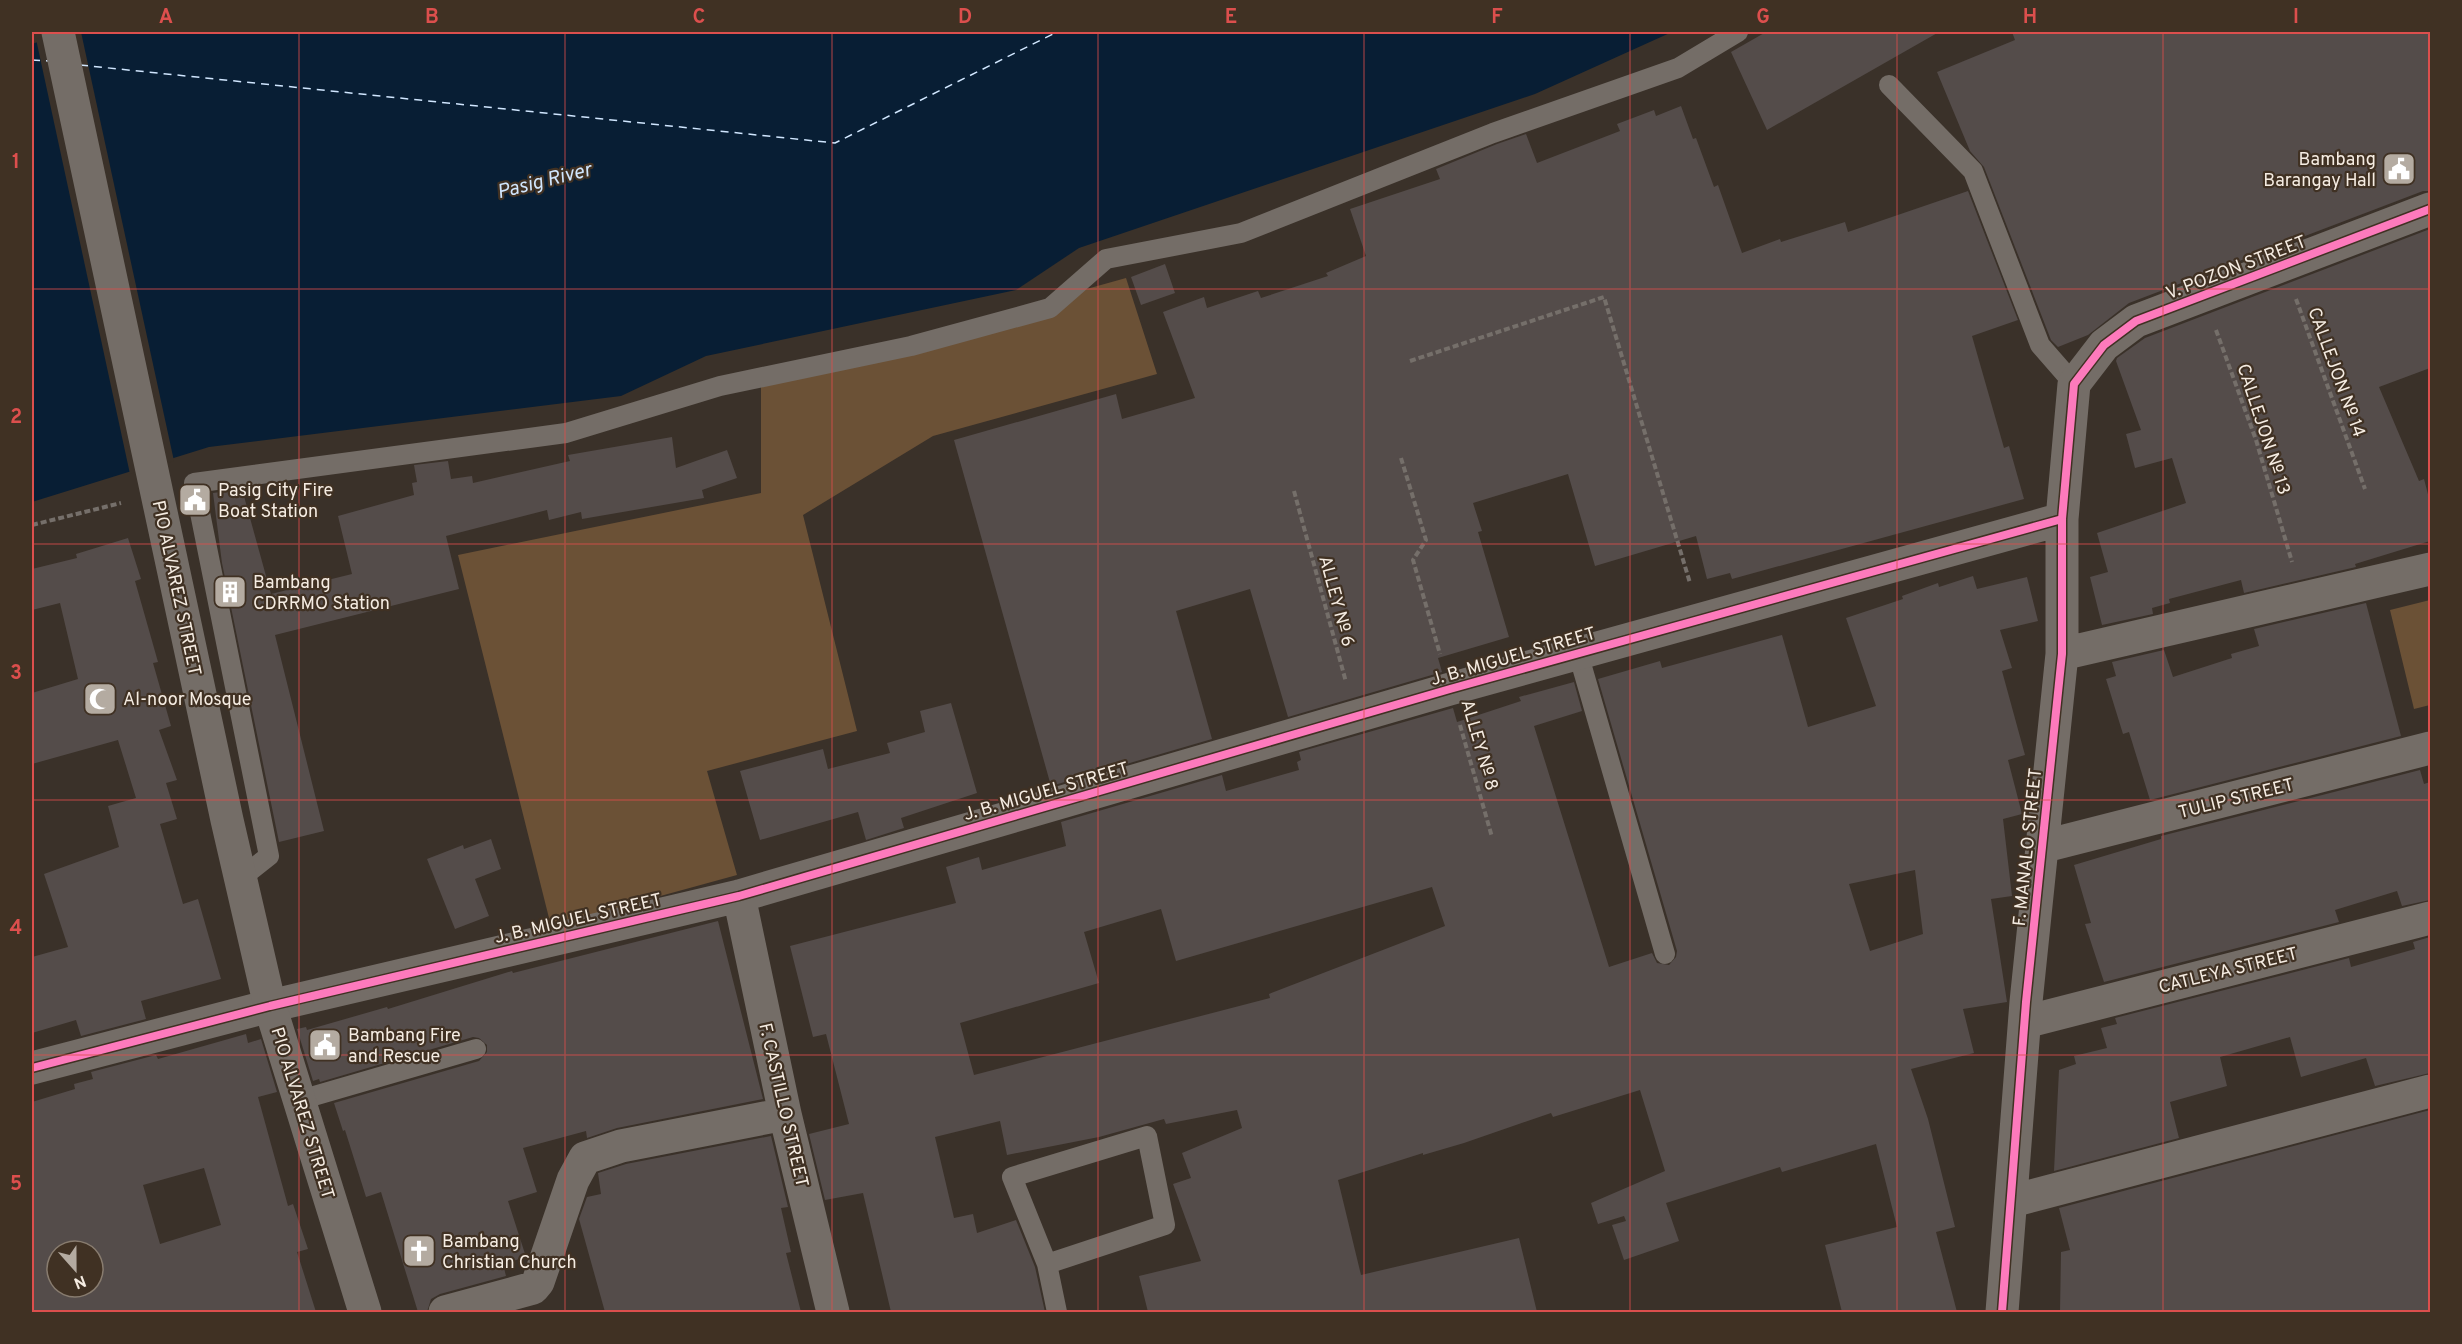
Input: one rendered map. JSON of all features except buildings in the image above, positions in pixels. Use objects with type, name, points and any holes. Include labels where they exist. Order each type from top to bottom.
[{"type":"street","name":"PIO ALVAREZ STREET","points":[[58,32],[227,820],[270,1006],[365,1312]]},
{"type":"street","name":"V. POZON STREET","points":[[2074,384],[2104,345],[2136,321],[2430,209]]},
{"type":"street","name":"F. MANALO STREET","points":[[2002,1312],[2041,847],[2062,654],[2062,519],[2074,384]]},
{"type":"street","name":"J. B. MIGUEL STREET","points":[[32,1068],[270,1006],[739,896],[1450,689],[2062,519]]},
{"type":"street","points":[[2062,654],[2430,569]]},
{"type":"street","name":"TULIP STREET","points":[[2041,847],[2430,748]]},
{"type":"street","name":"F. CASTILLO STREET","points":[[739,896],[785,1114],[833,1312]]},
{"type":"street","name":"CATLEYA STREET","points":[[2025,1023],[2430,918]]},
{"type":"street","points":[[2012,1201],[2430,1091]]},
{"type":"street","points":[[445,1312],[533,1288],[538,1282],[573,1180],[585,1158],[621,1146],[785,1114]]},
{"type":"lane","points":[[241,878],[269,856],[194,483],[566,433],[720,386],[911,346],[1050,308],[1106,259],[1241,233],[1493,133],[1678,68],[1738,32]]},
{"type":"lane","points":[[1889,85],[1973,171],[2040,345],[2074,384]]},
{"type":"lane","points":[[1578,653],[1665,954]]},
{"type":"lane","points":[[300,1100],[476,1049]]},
{"type":"lane","points":[[1047,1264],[1165,1225],[1147,1136],[1012,1177],[1047,1264],[1057,1312]]},
{"type":"path","points":[[1410,361],[1604,297],[1701,619]]},
{"type":"path","points":[[32,525],[128,501]]},
{"type":"shaded area","points":[[1126,278],[1157,374],[933,436],[803,515],[857,731],[707,771],[737,875],[551,926],[458,555],[761,493],[761,380]]},
{"type":"shaded area","points":[[2430,600],[2430,705],[2414,709],[2390,610]]},
{"type":"water","name":"Pasig River","points":[[66,32],[1672,32],[1535,94],[1079,248],[1016,290],[706,356],[621,396],[209,447],[32,502],[32,44]]},
{"type":"pier","points":[[57,32],[81,32],[174,461],[130,474],[36,39]]},
{"type":"ferry route","points":[[80,65],[835,143],[1057,32]]},
{"type":"ferry route","points":[[32,60],[49,61]]},
{"type":"cycle path","points":[[2002,1312],[2026,1002],[2062,654],[2062,519],[2074,384],[2104,345],[2136,321],[2430,209]]},
{"type":"cycle path","points":[[32,1068],[270,1006],[739,896],[1450,689],[2062,519]]},
{"type":"place","name":"Bambang Barangay Hall","points":[[2399,169]]},
{"type":"place","name":"Pasig City Fire Boat Station","points":[[195,500]]},
{"type":"place","name":"Bambang CDRRMO Station","points":[[230,592]]},
{"type":"place","name":"Al-noor Mosque","points":[[100,699]]},
{"type":"place","name":"Bambang Fire and Rescue","points":[[325,1045]]},
{"type":"place","name":"Bambang Christian Church","points":[[419,1251]]}]
